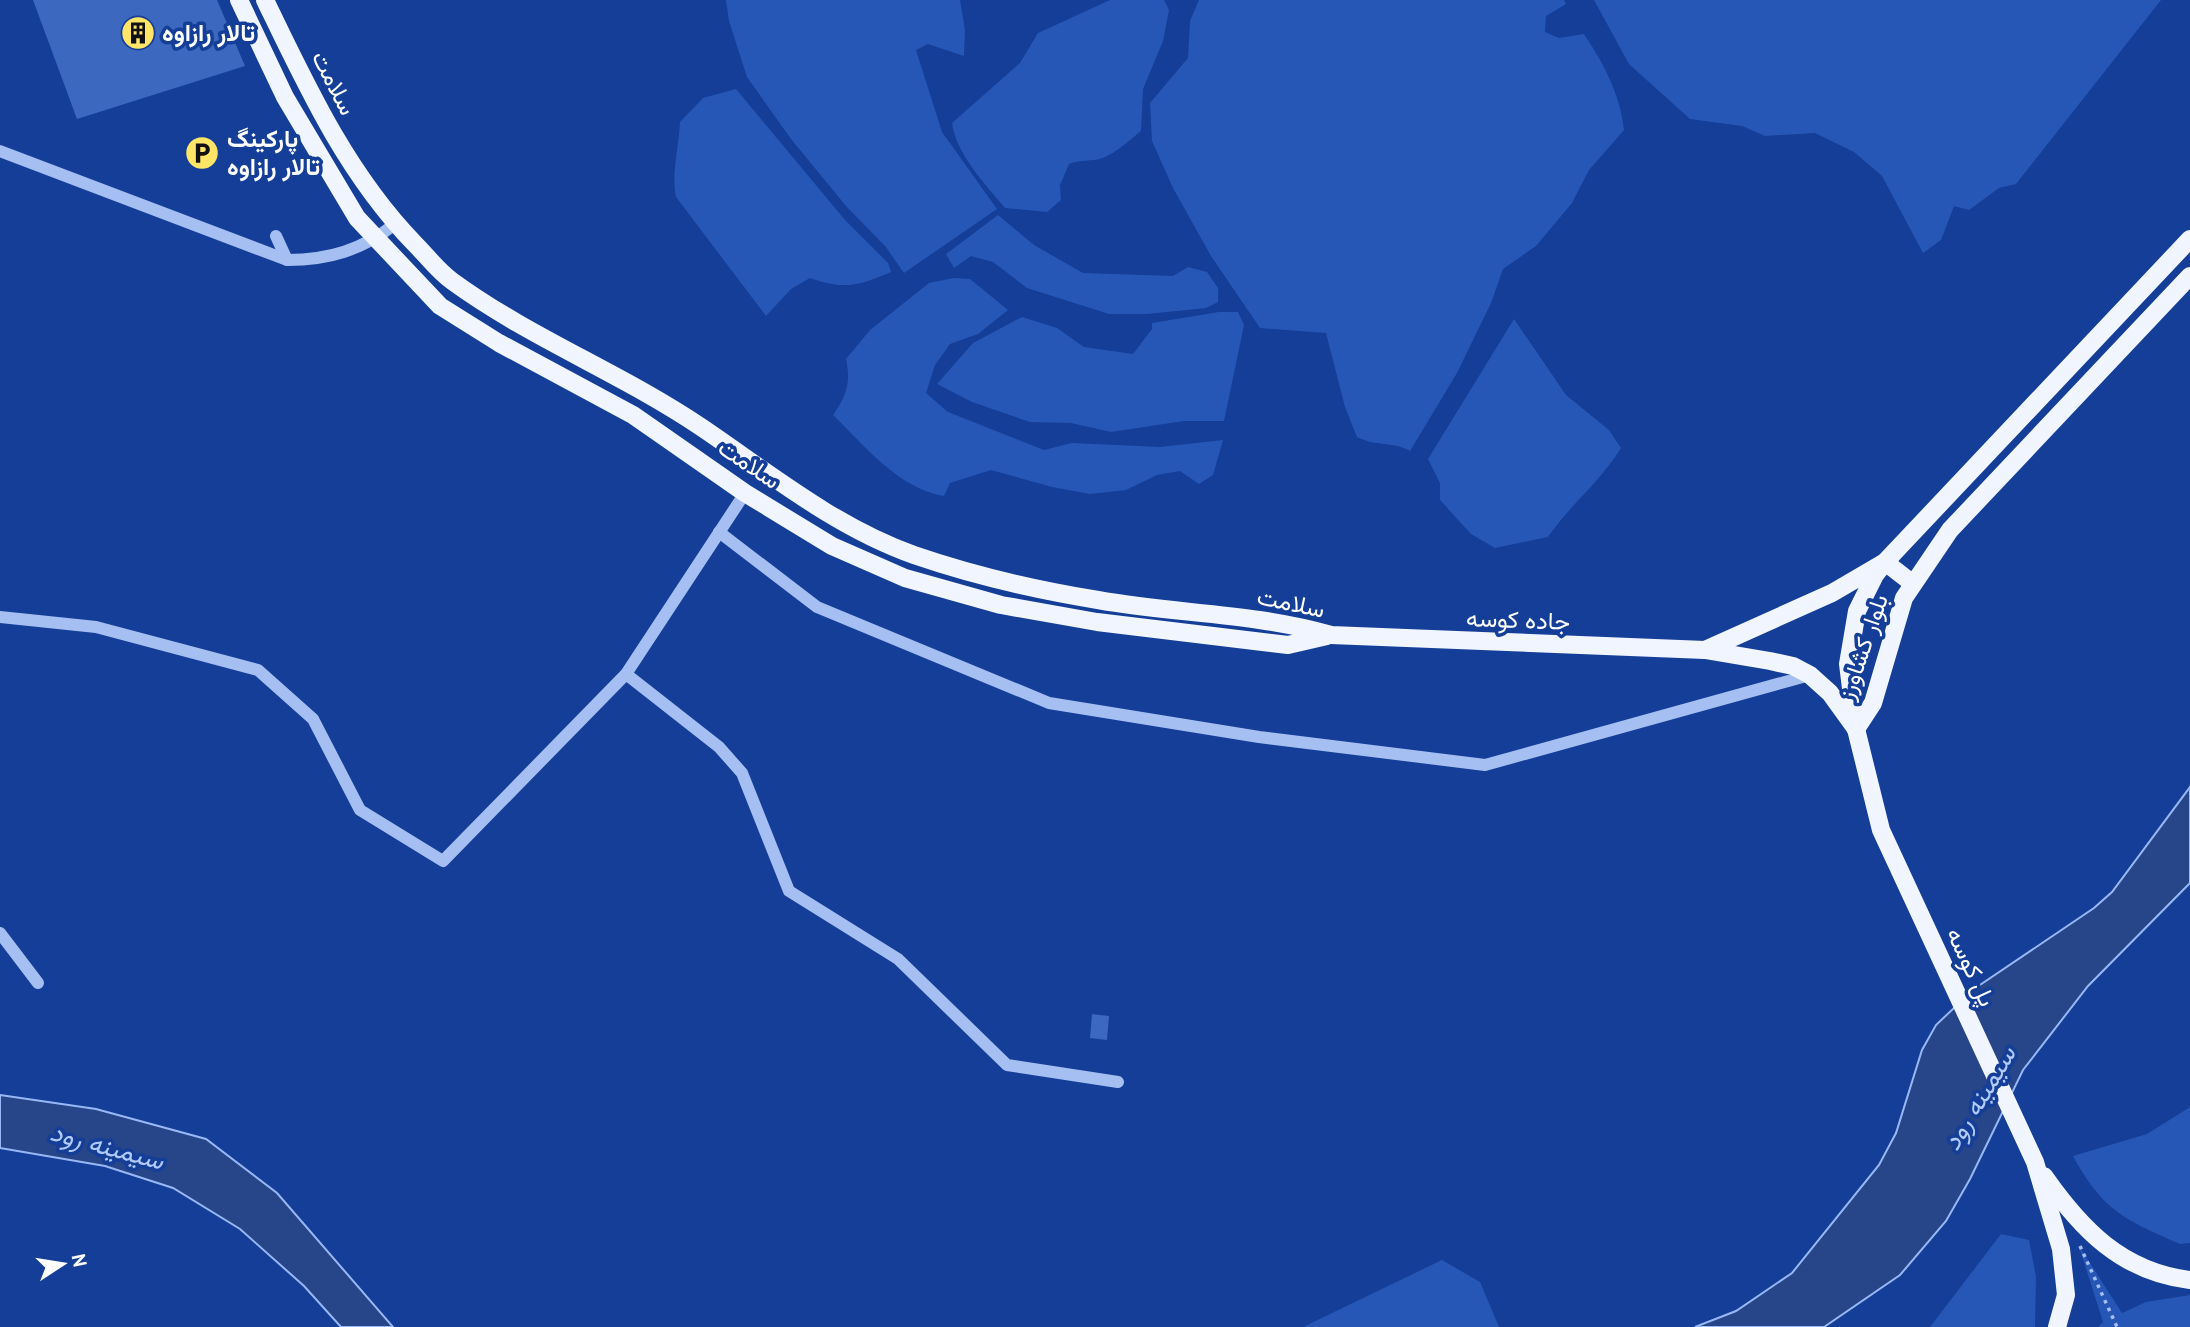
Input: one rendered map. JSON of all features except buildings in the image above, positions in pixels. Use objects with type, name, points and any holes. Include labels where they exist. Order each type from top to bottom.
[{"type":"main road","name":"سلامت","points":[[239,0],[285,97],[322,163],[358,218],[440,306],[499,343],[633,415],[745,493],[844,551],[905,578],[1001,606],[1097,622],[1288,645],[1331,635]]},
{"type":"main road","name":"سلامت","points":[[265,0],[341,150],[396,224],[449,279],[509,319],[594,364],[689,420],[760,471],[853,527],[913,555],[1098,600],[1286,622],[1331,635]]},
{"type":"main road","name":"بلوار کشاورز","points":[[1856,729],[1848,664],[1857,611],[1885,562],[2190,239]]},
{"type":"main road","name":"بلوار کشاورز","points":[[1856,729],[1873,703],[1887,647],[1912,583],[1950,530],[2190,276]]},
{"type":"main road","points":[[745,493],[760,471]]},
{"type":"main road","points":[[1885,562],[1912,583]]},
{"type":"main road","name":"جاده کوسه","points":[[1705,650],[1832,593],[1885,562]]},
{"type":"main road","name":"جاده کوسه","points":[[1331,635],[1705,650],[1793,666],[1811,675],[1830,693],[1856,729]]},
{"type":"main road","name":"پل کوسه","points":[[1856,729],[1881,830],[2035,1162]]},
{"type":"main road","points":[[2035,1162],[2074,1218],[2108,1249],[2164,1274],[2190,1280]]},
{"type":"main road","points":[[2035,1162],[2061,1249],[2066,1295],[2057,1327]]},
{"type":"street","points":[[0,151],[287,260],[316,260],[356,250],[396,224]]},
{"type":"street","points":[[276,236],[287,260]]},
{"type":"street","points":[[0,617],[96,627],[258,670],[313,719],[360,810],[443,861],[626,674],[745,493]]},
{"type":"street","points":[[719,532],[817,607],[1049,703],[1286,740],[1485,765],[1811,675]]},
{"type":"street","points":[[626,674],[719,747],[742,773],[789,891],[898,959],[1007,1065],[1118,1082]]},
{"type":"street","points":[[0,933],[38,983]]},
{"type":"path","points":[[2077,1238],[2117,1327]]},
{"type":"shaded area","points":[[726,0],[960,0],[965,30],[964,56],[928,44],[916,50],[942,132],[997,209],[904,273],[885,246],[846,206],[791,139],[747,77],[729,21]]},
{"type":"shaded area","points":[[1110,0],[1164,0],[1169,10],[1163,41],[1143,89],[1141,131],[1103,158],[1069,164],[1060,185],[1061,200],[1047,212],[1005,208],[959,146],[952,123],[1020,63],[1038,33]]},
{"type":"shaded area","points":[[1199,0],[1564,0],[1566,4],[1546,16],[1545,32],[1559,38],[1584,34],[1610,80],[1619,104],[1624,130],[1589,170],[1572,203],[1536,246],[1503,269],[1491,303],[1457,373],[1410,451],[1357,437],[1345,407],[1326,333],[1260,328],[1211,256],[1173,188],[1152,141],[1150,103],[1188,58],[1190,21]]},
{"type":"shaded area","points":[[1594,0],[2161,0],[2016,184],[1999,188],[1969,210],[1954,206],[1941,240],[1923,253],[1882,176],[1854,152],[1815,133],[1765,136],[1742,126],[1690,119],[1629,64]]},
{"type":"shaded area","points":[[736,89],[845,220],[888,263],[891,272],[851,285],[810,278],[791,289],[766,316],[676,197],[675,169],[680,122],[703,98]]},
{"type":"shaded area","points":[[998,215],[1034,245],[1083,273],[1173,276],[1188,267],[1207,272],[1218,288],[1218,302],[1206,308],[1147,314],[1109,314],[1027,288],[993,262],[971,256],[954,268],[946,254]]},
{"type":"shaded area","points":[[954,278],[970,279],[1008,310],[978,334],[950,344],[935,365],[926,393],[948,412],[1044,450],[1072,443],[1160,447],[1223,440],[1213,475],[1199,484],[1180,471],[1157,475],[1126,490],[1090,494],[1052,487],[991,470],[950,483],[944,496],[912,485],[897,475],[833,415],[847,388],[846,359],[870,330],[929,283]]},
{"type":"shaded area","points":[[1219,312],[1238,312],[1244,325],[1224,421],[1184,421],[1111,432],[1071,423],[1030,422],[972,402],[937,384],[973,343],[1022,317],[1057,328],[1084,347],[1133,354],[1152,329],[1152,323]]},
{"type":"shaded area","points":[[1514,319],[1566,395],[1609,430],[1621,448],[1548,537],[1495,548],[1471,534],[1440,500],[1440,483],[1428,459]]},
{"type":"shaded area","points":[[2190,1107],[2190,1243],[2180,1244],[2117,1212],[2095,1190],[2073,1156],[2147,1134]]},
{"type":"shaded area","points":[[2001,1234],[2029,1240],[2036,1277],[2035,1327],[1930,1327]]},
{"type":"shaded area","points":[[2079,1246],[2122,1313],[2146,1302],[2190,1295],[2190,1327],[2098,1327],[2103,1322]]},
{"type":"shaded area","points":[[1442,1260],[1480,1282],[1499,1327],[1303,1327]]},
{"type":"water","name":"سیمینه رود","points":[[2190,787],[2190,883],[2088,986],[2023,1070],[1970,1179],[1946,1221],[1900,1275],[1824,1327],[1695,1327],[1736,1311],[1792,1273],[1879,1165],[1896,1133],[1922,1050],[1936,1025],[1974,989],[2094,908],[2112,892]]},
{"type":"water","name":"سیمینه رود","points":[[0,1095],[96,1109],[206,1139],[277,1193],[393,1327],[341,1327],[304,1286],[240,1229],[173,1188],[105,1166],[0,1148]]},
{"type":"place","name":"تالار رازاوه","points":[[138,33]]},
{"type":"place","name":"پارکینگ تالار رازاوه","points":[[202,153]]}]
